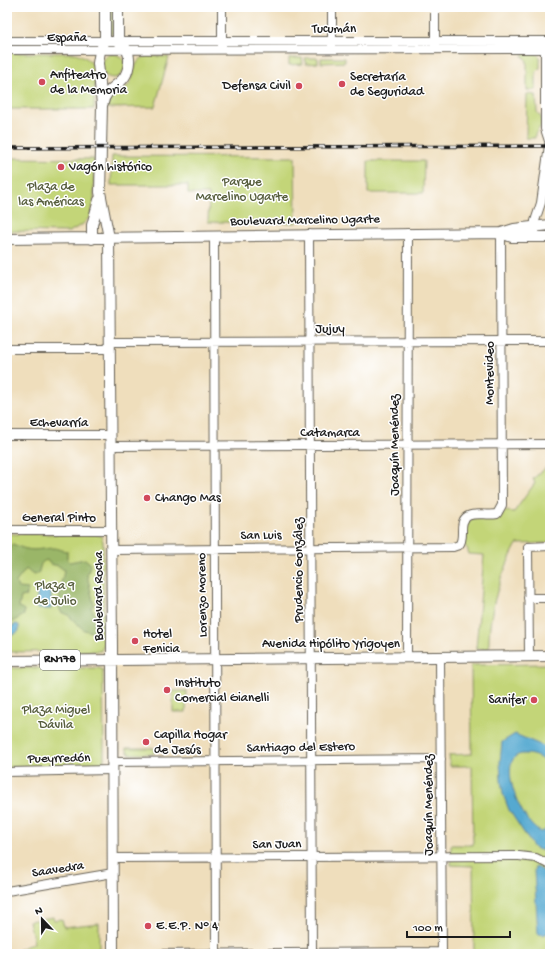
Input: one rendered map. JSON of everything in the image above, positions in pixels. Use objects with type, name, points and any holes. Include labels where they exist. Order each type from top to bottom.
[{"type":"main road","points":[[92,238],[92,225],[100,192],[102,105],[98,76],[103,46],[105,7]]},
{"type":"main road","points":[[102,105],[106,92],[122,80],[127,73],[129,58],[127,50],[118,41],[118,7]]},
{"type":"main road","name":"Boulevard Rocha","points":[[100,192],[109,238],[112,550],[112,954]]},
{"type":"main road","name":"Boulevard Marcelino Ugarte","points":[[7,239],[309,234],[501,233],[535,226],[550,225]]},
{"type":"main road","name":"Boulevard Marcelino Ugarte","points":[[501,233],[512,237],[550,237]]},
{"type":"main road","name":"Avenida Hipólito Yrigoyen","points":[[112,660],[406,656],[550,656]]},
{"type":"main road","name":"RN178","points":[[7,661],[112,660]]},
{"type":"street","points":[[222,7],[222,45]]},
{"type":"street","points":[[332,7],[332,45]]},
{"type":"street","points":[[435,7],[435,45]]},
{"type":"street","name":"España","points":[[7,41],[103,46],[127,50]]},
{"type":"street","name":"España","points":[[7,50],[103,46],[118,41]]},
{"type":"street","name":"Tucumán","points":[[118,41],[222,45],[435,45],[548,47]]},
{"type":"street","name":"Tucumán","points":[[435,45],[550,41]]},
{"type":"street","name":"Tucumán","points":[[127,50],[222,45]]},
{"type":"street","points":[[538,237],[535,233],[535,221],[541,203],[549,140],[548,47]]},
{"type":"street","points":[[547,162],[550,190]]},
{"type":"street","name":"Joaquín Menéndez","points":[[406,656],[408,233]]},
{"type":"street","name":"Montevideo","points":[[459,545],[462,538],[462,525],[465,519],[470,515],[492,515],[500,512],[502,505],[501,233]]},
{"type":"street","name":"Prudencio González","points":[[309,234],[312,953]]},
{"type":"street","name":"Lorenzo Moreno","points":[[214,236],[216,658],[214,857],[216,954]]},
{"type":"street","name":"Jujuy","points":[[7,349],[214,342],[550,341]]},
{"type":"street","name":"Echevarría","points":[[7,435],[111,435]]},
{"type":"street","name":"Catamarca","points":[[111,446],[550,444]]},
{"type":"street","name":"General Pinto","points":[[7,530],[111,530]]},
{"type":"street","name":"San Luis","points":[[112,550],[453,547],[459,545]]},
{"type":"street","points":[[529,656],[528,546],[550,546]]},
{"type":"street","points":[[528,598],[550,598]]},
{"type":"street","name":"Joaquín Menéndez","points":[[440,656],[442,953]]},
{"type":"street","name":"Santiago del Estero","points":[[112,766],[215,760],[441,759]]},
{"type":"street","name":"Pueyrredón","points":[[7,772],[112,766]]},
{"type":"street","name":"San Juan","points":[[113,858],[525,856],[536,858],[550,865]]},
{"type":"street","name":"Saavedra","points":[[7,891],[112,873]]},
{"type":"street","points":[[153,954],[442,953]]},
{"type":"green space","points":[[108,7],[114,7],[113,34],[109,34]]},
{"type":"green space","points":[[7,53],[76,53],[87,59],[94,67],[94,109],[7,109]]},
{"type":"green space","points":[[524,53],[536,53],[540,57],[540,68],[536,72],[536,90],[527,90],[527,61],[524,56],[522,56]]},
{"type":"green space","points":[[113,54],[118,55],[124,61],[124,71],[118,77],[113,78],[108,77],[102,71],[101,66],[102,61],[108,55]]},
{"type":"green space","points":[[147,56],[169,57],[155,107],[107,108],[109,100],[125,89],[129,84],[139,61]]},
{"type":"green space","points":[[289,58],[302,58],[303,64],[289,65]]},
{"type":"green space","points":[[305,58],[318,58],[318,63],[306,64]]},
{"type":"green space","points":[[321,58],[345,58],[345,62],[321,63]]},
{"type":"green space","points":[[527,94],[536,95],[537,112],[541,117],[541,126],[535,134],[535,138],[526,138]]},
{"type":"green space","name":"Parque Marcelino Ugarte","points":[[112,156],[295,157],[296,223],[208,222],[209,194],[188,194],[188,185],[111,185]]},
{"type":"green space","name":"Plaza de las Américas","points":[[7,158],[94,159],[94,202],[90,217],[83,224],[69,232],[7,231]]},
{"type":"green space","points":[[368,161],[424,161],[423,193],[368,193]]},
{"type":"green space","points":[[550,464],[550,543],[517,544],[505,568],[496,594],[489,635],[489,649],[476,649],[484,555],[469,554],[464,545],[466,540],[467,522],[473,518],[498,518],[505,511],[514,512],[535,483],[533,479]]},
{"type":"green space","name":"Plaza 9 de Julio","points":[[7,534],[96,534],[101,536],[103,542],[104,644],[101,651],[7,652]]},
{"type":"green space","points":[[13,544],[24,549],[38,550],[57,548],[67,551],[67,559],[70,562],[85,559],[91,564],[87,575],[94,605],[91,608],[98,619],[95,629],[92,632],[84,630],[68,615],[61,612],[58,604],[64,570],[59,566],[50,564],[47,560],[41,563],[38,574],[33,575],[26,569],[16,582],[18,588],[28,589],[26,596],[21,597],[19,607],[24,610],[24,615],[7,625],[7,549]]},
{"type":"green space","points":[[550,664],[550,954],[474,954],[473,866],[451,865],[451,845],[473,845],[472,766],[450,766],[449,755],[472,754],[471,665]]},
{"type":"green space","name":"Plaza Miguel Dávila","points":[[7,668],[99,668],[103,670],[104,759],[102,765],[7,768]]},
{"type":"green space","points":[[173,691],[187,691],[186,712],[173,712]]},
{"type":"green space","points":[[126,748],[154,748],[154,754],[129,754]]},
{"type":"green space","points":[[53,917],[54,920],[62,919],[64,927],[99,923],[99,949],[67,954],[19,954],[19,949],[34,943],[29,921]]},
{"type":"water","points":[[37,591],[51,591],[51,609],[37,609]]},
{"type":"water","points":[[16,624],[19,625],[19,631],[13,635],[9,635],[8,629]]},
{"type":"water","points":[[515,734],[550,749],[550,765],[542,759],[532,755],[525,754],[515,757],[511,765],[511,777],[519,805],[526,818],[534,827],[542,832],[550,827],[550,853],[534,848],[509,810],[503,794],[500,762],[502,742]]},
{"type":"water","points":[[537,866],[550,877],[550,932],[543,935],[538,934],[534,871],[535,867]]},
{"type":"railway","points":[[7,148],[550,146]]},
{"type":"place","name":"Anfiteatro de la Memoria","points":[[42,82]]},
{"type":"place","name":"Secretaría de Seguridad","points":[[342,84]]},
{"type":"place","name":"Defensa Civil","points":[[299,86]]},
{"type":"place","name":"Vagón histórico","points":[[61,167]]},
{"type":"place","name":"Chango Mas","points":[[147,498]]},
{"type":"place","name":"Hotel Fenicia","points":[[135,641]]},
{"type":"place","name":"Instituto Comercial Gianelli","points":[[167,690]]},
{"type":"place","name":"Sanifer","points":[[534,700]]},
{"type":"place","name":"Capilla Hogar de Jesús","points":[[146,742]]},
{"type":"place","name":"E.E.P. N° 4","points":[[148,926]]}]
